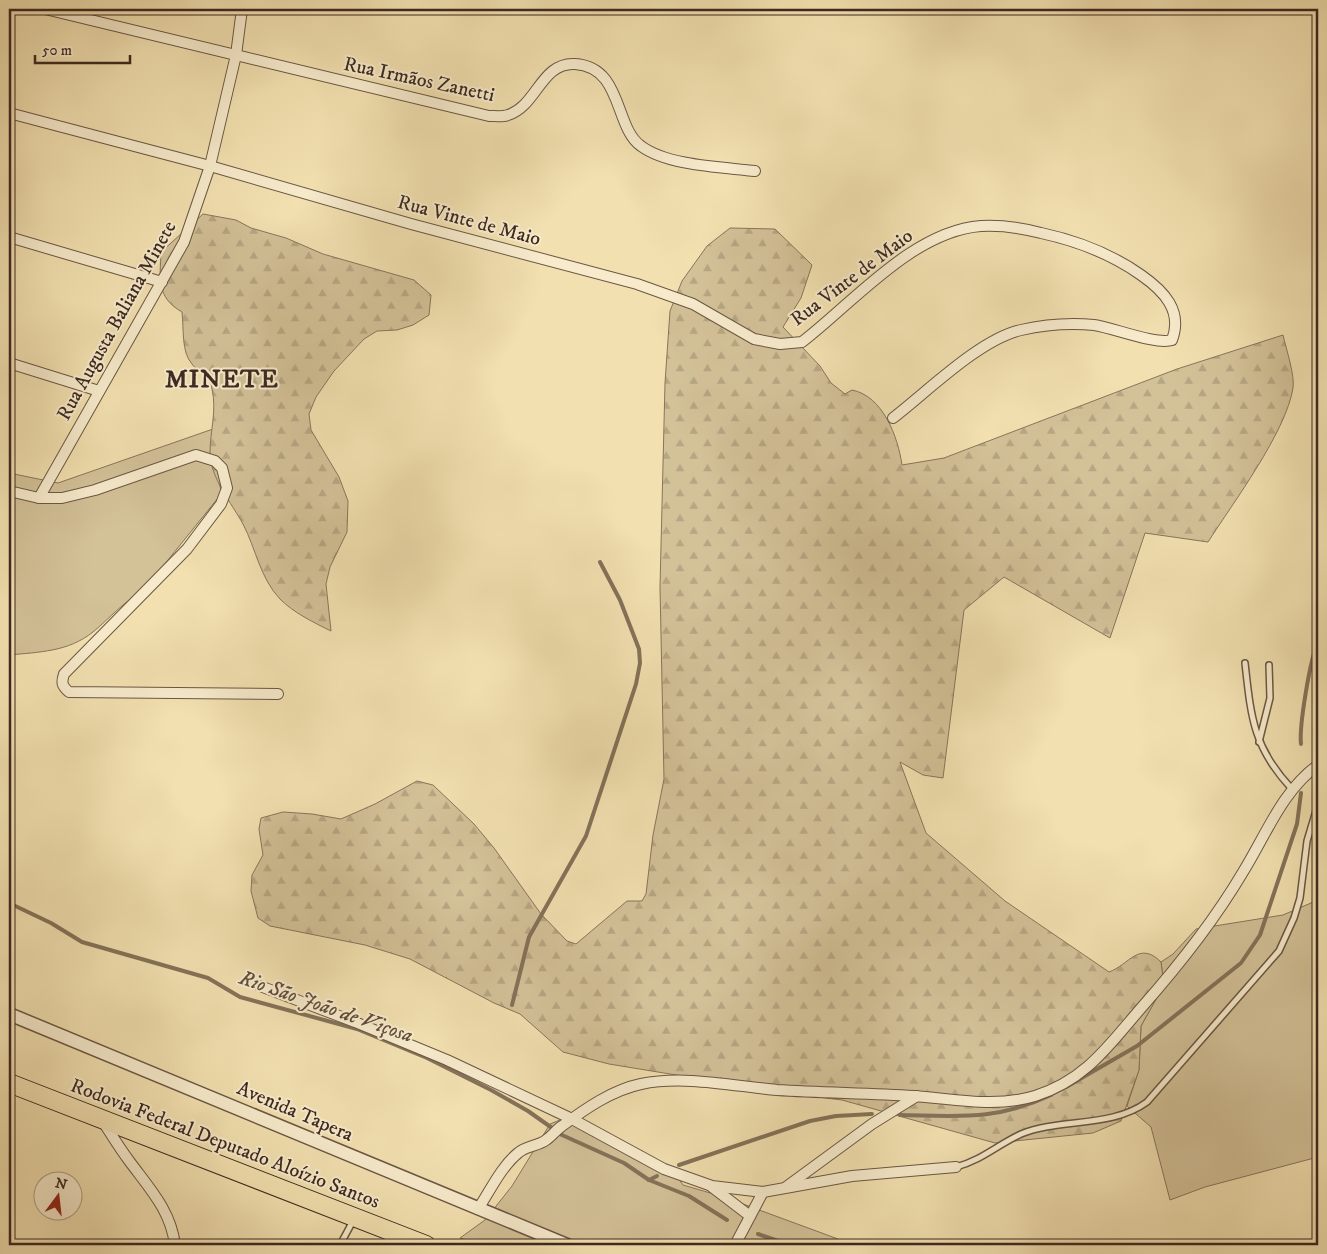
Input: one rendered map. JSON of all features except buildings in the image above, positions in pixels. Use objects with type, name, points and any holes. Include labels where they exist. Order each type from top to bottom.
[{"type":"highway","name":"Rodovia Federal Deputado Aloízio Santos","points":[[9,1083],[426,1245]]},
{"type":"street","name":"Rua Irmãos Zanetti","points":[[45,9],[489,116],[508,115],[516,110],[552,70],[564,64],[578,64],[592,69],[604,78],[614,92],[629,131],[639,145],[678,160],[755,171]]},
{"type":"street","name":"Rua Augusta Baliana Minete","points":[[39,498],[184,242],[210,166],[236,54],[242,9]]},
{"type":"street","name":"Rua Vinte de Maio","points":[[9,113],[210,166],[411,224],[671,294],[710,313],[754,339],[767,342],[788,344],[802,342],[906,256],[952,232],[980,226],[1020,228],[1073,239],[1095,248],[1128,266],[1154,284],[1171,302],[1176,325],[1172,340],[1159,341],[1116,329],[1092,325],[1021,330],[981,349],[893,418]]},
{"type":"street","points":[[9,237],[162,282]]},
{"type":"street","points":[[9,363],[99,391]]},
{"type":"street","points":[[9,491],[39,498],[62,498],[95,490],[196,455],[215,461],[222,468],[227,488],[221,504],[187,549],[64,674],[62,681],[64,687],[69,692],[278,694]]},
{"type":"street","points":[[478,1209],[506,1167],[519,1153],[550,1138],[572,1119],[613,1094],[637,1084],[657,1081],[798,1091],[917,1096],[960,1102],[998,1102],[1032,1096],[1058,1087],[1083,1072],[1110,1046],[1202,936],[1246,868],[1291,788],[1318,766]]},
{"type":"street","points":[[260,986],[415,1046],[572,1119],[664,1169],[712,1186],[763,1192],[852,1176],[956,1167]]},
{"type":"street","name":"Avenida Tapera","points":[[9,1014],[567,1245]]},
{"type":"street","points":[[786,1188],[872,1124],[917,1096]]},
{"type":"street","points":[[102,1119],[129,1161],[160,1202],[170,1220],[176,1245]]},
{"type":"street","points":[[712,1186],[750,1216]]},
{"type":"street","points":[[734,1245],[763,1192]]},
{"type":"lane","points":[[1245,663],[1249,703],[1259,743],[1276,772],[1291,788]]},
{"type":"lane","points":[[1259,743],[1270,698],[1269,665]]},
{"type":"lane","points":[[956,1167],[984,1158],[1022,1134],[1128,1112],[1146,1102],[1279,951],[1294,918],[1300,898],[1307,841],[1318,804]]},
{"type":"lane","points":[[340,1245],[355,1217]]},
{"type":"green space","points":[[203,214],[236,220],[251,228],[286,238],[323,254],[414,280],[431,295],[429,315],[413,325],[397,330],[377,331],[364,339],[334,371],[316,397],[309,414],[311,430],[339,477],[348,501],[347,532],[330,567],[326,584],[331,631],[291,609],[273,591],[263,573],[243,524],[222,490],[211,462],[210,445],[214,405],[211,383],[188,359],[182,312],[164,294],[160,279],[161,252]]},
{"type":"green space","points":[[730,228],[775,229],[812,265],[801,298],[783,327],[820,366],[831,383],[845,394],[852,390],[863,394],[880,409],[893,431],[902,465],[944,458],[1177,369],[1283,335],[1292,369],[1293,383],[1288,406],[1270,446],[1208,542],[1145,533],[1110,638],[1004,577],[964,610],[943,778],[923,775],[900,762],[926,833],[1005,901],[1109,972],[1140,954],[1146,953],[1161,962],[1164,985],[1141,1026],[1139,1070],[1121,1121],[1093,1133],[995,1143],[842,1100],[792,1094],[609,1064],[563,1052],[520,1014],[494,1003],[410,959],[365,945],[270,926],[258,918],[251,891],[252,875],[263,855],[259,829],[261,818],[283,812],[341,819],[375,804],[417,781],[433,785],[474,824],[494,848],[541,914],[567,941],[576,944],[627,901],[642,901],[646,894],[653,835],[664,779],[660,587],[665,383],[670,311],[682,281],[707,246]]},
{"type":"green space","points":[[213,429],[210,454],[222,493],[143,591],[123,605],[93,632],[74,644],[53,650],[9,655],[9,473],[58,483]]},
{"type":"green space","points":[[1318,900],[1318,1157],[1205,1187],[1170,1200],[1151,1127],[1127,1106],[1139,1070],[1141,1026],[1164,985],[1161,962],[1173,954],[1196,929],[1283,915]]},
{"type":"green space","points":[[565,1118],[672,1169],[683,1185],[724,1197],[838,1239],[834,1245],[479,1245],[460,1238],[485,1220],[512,1186],[550,1124]]},
{"type":"waterway","points":[[512,1005],[529,937],[586,836],[636,684],[640,663],[639,649],[620,600],[600,562]]},
{"type":"waterway","points":[[1301,744],[1306,693],[1318,643]]},
{"type":"waterway","points":[[1066,1087],[1137,1046],[1241,963],[1260,935],[1297,824],[1301,793]]},
{"type":"waterway","name":"Rio São João de Viçosa","points":[[9,903],[51,923],[82,942],[208,978],[240,997],[357,1029],[427,1058],[528,1111],[562,1135],[624,1163],[649,1180],[689,1196],[727,1220]]},
{"type":"waterway","points":[[900,1115],[959,1116],[995,1113],[1051,1095]]},
{"type":"waterway","points":[[679,1165],[810,1121],[836,1116],[872,1114]]},
{"type":"waterway","name":"Rio São João de Viçosa","points":[[649,1180],[657,1176]]},
{"type":"waterway","name":"Rio São João de Viçosa","points":[[758,1234],[790,1245]]},
{"type":"district","name":"MINETE","points":[[222,379]]}]
